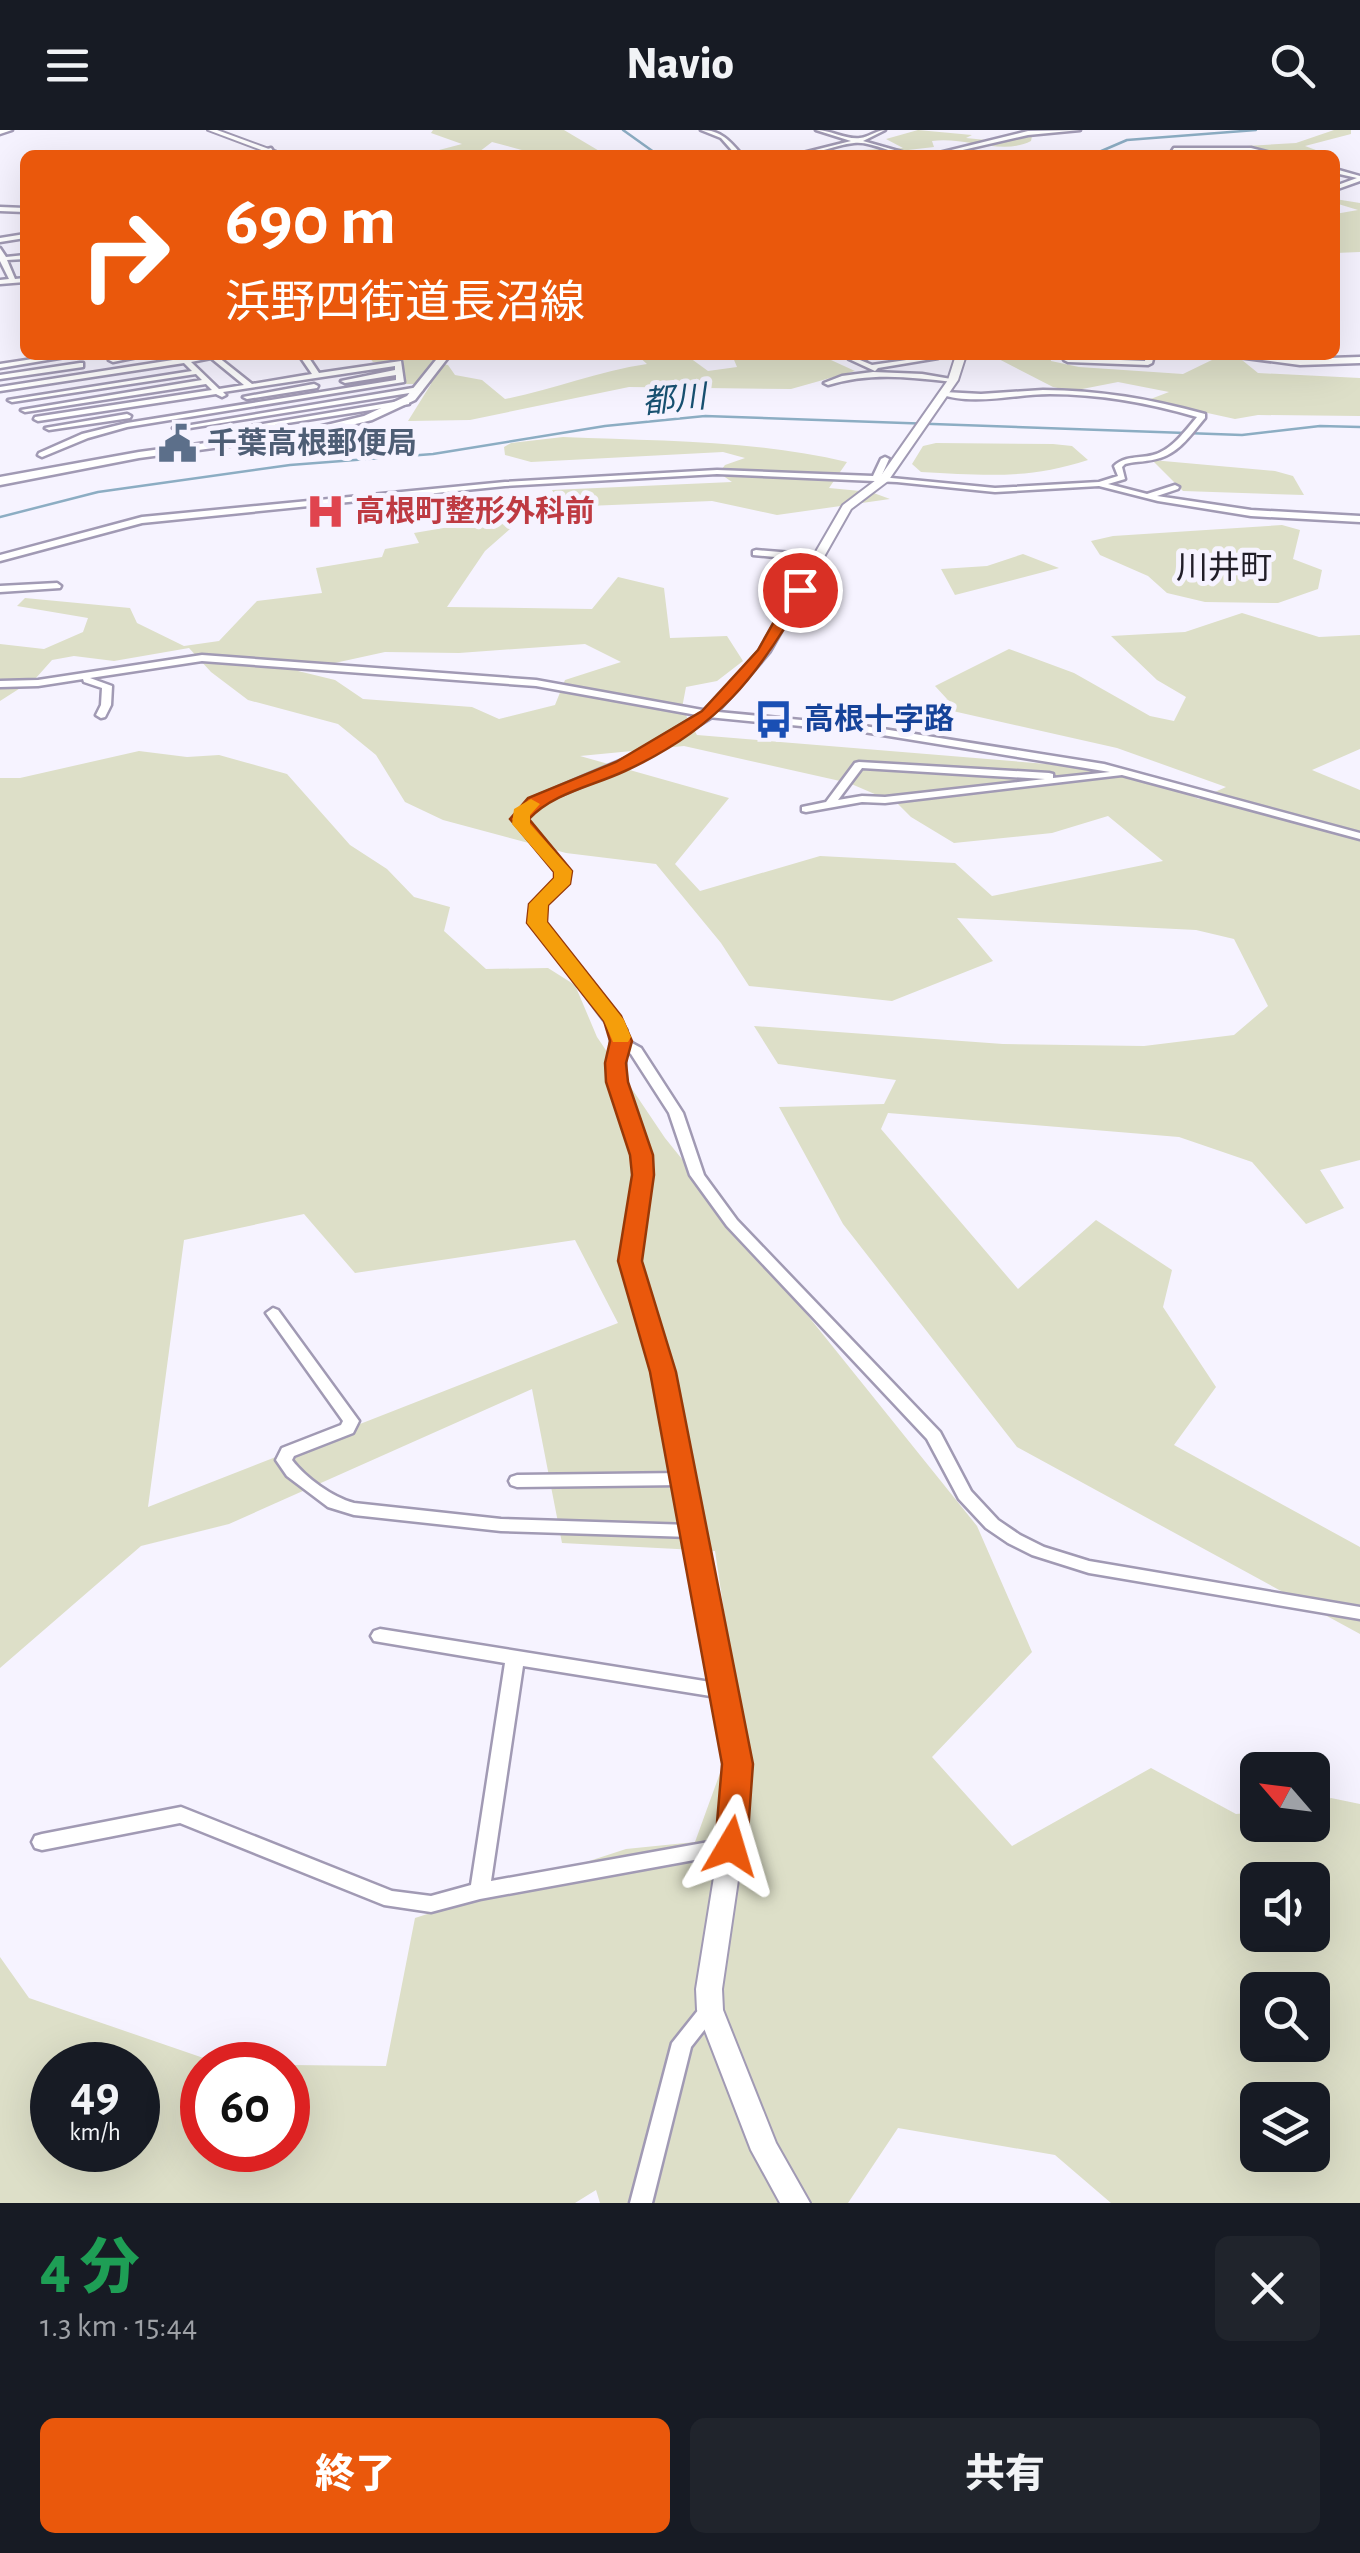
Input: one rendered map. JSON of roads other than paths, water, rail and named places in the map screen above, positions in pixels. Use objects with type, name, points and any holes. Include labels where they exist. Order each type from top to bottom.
[{"type":"highway","points":[[0,481],[196,446],[327,429],[368,418],[407,402],[441,360]]},
{"type":"highway","points":[[1279,360],[1360,360]]},
{"type":"main road","points":[[212,130],[271,150]]},
{"type":"main road","points":[[796,2203],[765,2150],[710,2010],[708,1988],[731,1846],[738,1764],[663,1372],[630,1261],[643,1175],[641,1155],[617,1082],[621,1041],[614,1020],[537,923],[538,904],[563,880],[563,871],[519,819],[534,802],[611,772],[708,714],[764,652],[846,507],[880,479],[944,394],[959,360]]},
{"type":"street","points":[[0,132],[9,130]]},
{"type":"street","points":[[704,130],[723,137],[735,150]]},
{"type":"street","points":[[819,130],[893,150]]},
{"type":"street","points":[[819,150],[882,130]]},
{"type":"street","points":[[955,150],[1028,133],[1076,130]]},
{"type":"street","points":[[1174,150],[1250,150]]},
{"type":"street","points":[[1340,189],[1348,190]]},
{"type":"street","points":[[1,256],[13,281]]},
{"type":"street","points":[[0,282],[20,280]]},
{"type":"street","points":[[0,366],[40,360]]},
{"type":"street","points":[[77,360],[87,374]]},
{"type":"street","points":[[113,360],[118,370],[196,446]]},
{"type":"street","points":[[0,390],[185,360],[227,400],[399,372]]},
{"type":"street","points":[[221,360],[250,386]]},
{"type":"street","points":[[306,360],[323,384],[368,418]]},
{"type":"street","points":[[345,360],[352,370]]},
{"type":"street","points":[[858,360],[888,376]]},
{"type":"street","points":[[871,367],[897,360]]},
{"type":"street","points":[[914,360],[922,364],[930,377]]},
{"type":"street","points":[[1068,360],[1148,364],[1149,360]]},
{"type":"street","points":[[38,419],[398,363],[400,382],[115,428],[42,455]]},
{"type":"street","points":[[0,378],[80,364]]},
{"type":"street","points":[[12,400],[197,372]]},
{"type":"street","points":[[828,383],[888,376],[952,380]]},
{"type":"street","points":[[25,410],[208,381]]},
{"type":"street","points":[[177,428],[419,389]]},
{"type":"street","points":[[0,390],[49,428],[78,439]]},
{"type":"street","points":[[0,558],[122,523],[383,494],[699,473],[880,479],[970,489],[1099,484],[1122,477],[1118,464],[1172,449],[1202,416],[1134,396],[1046,392],[975,398],[944,394]]},
{"type":"street","points":[[237,429],[407,402]]},
{"type":"street","points":[[49,428],[160,411]]},
{"type":"street","points":[[215,411],[248,439]]},
{"type":"street","points":[[880,479],[885,458]]},
{"type":"street","points":[[1141,458],[1162,471]]},
{"type":"street","points":[[1099,484],[1148,496],[1286,517],[1360,519]]},
{"type":"street","points":[[1148,496],[1175,487]]},
{"type":"street","points":[[960,504],[970,489]]},
{"type":"street","points":[[756,553],[817,558]]},
{"type":"street","points":[[0,589],[57,586]]},
{"type":"street","points":[[0,684],[77,677],[164,662],[246,660],[367,674],[536,683],[708,714],[864,728],[1131,772],[1259,811],[1360,836]]},
{"type":"street","points":[[77,677],[107,686],[101,715]]},
{"type":"street","points":[[830,804],[859,765],[1070,775]]},
{"type":"street","points":[[806,809],[1131,772]]},
{"type":"street","points":[[621,1041],[636,1050],[668,1100],[697,1175],[732,1222],[934,1436],[977,1511],[995,1527],[1024,1545],[1085,1567],[1360,1613]]},
{"type":"street","points":[[273,1313],[351,1421],[347,1429],[288,1452],[284,1460],[293,1472],[339,1506],[501,1525],[691,1531]]},
{"type":"street","points":[[517,1480],[683,1479]]},
{"type":"street","points":[[380,1636],[723,1690]]},
{"type":"street","points":[[480,1891],[515,1657]]},
{"type":"street","points":[[42,1842],[180,1815],[391,1899],[432,1904],[480,1891],[731,1846]]},
{"type":"street","points":[[641,2203],[682,2043],[710,2010]]},
{"type":"waterway","points":[[623,130],[651,150]]},
{"type":"waterway","points":[[1104,150],[1127,140],[1256,130]]},
{"type":"waterway","name":"都川","points":[[0,517],[98,492],[290,465],[433,454],[605,426],[705,416],[1242,435],[1320,426],[1360,427]]},
{"type":"place","name":"千葉高根郵便局","points":[[177,443]]},
{"type":"place","name":"高根町整形外科前","points":[[325,511]]},
{"type":"place","name":"高根十字路","points":[[774,719]]},
{"type":"district","name":"川井町","points":[[1224,567]]}]
